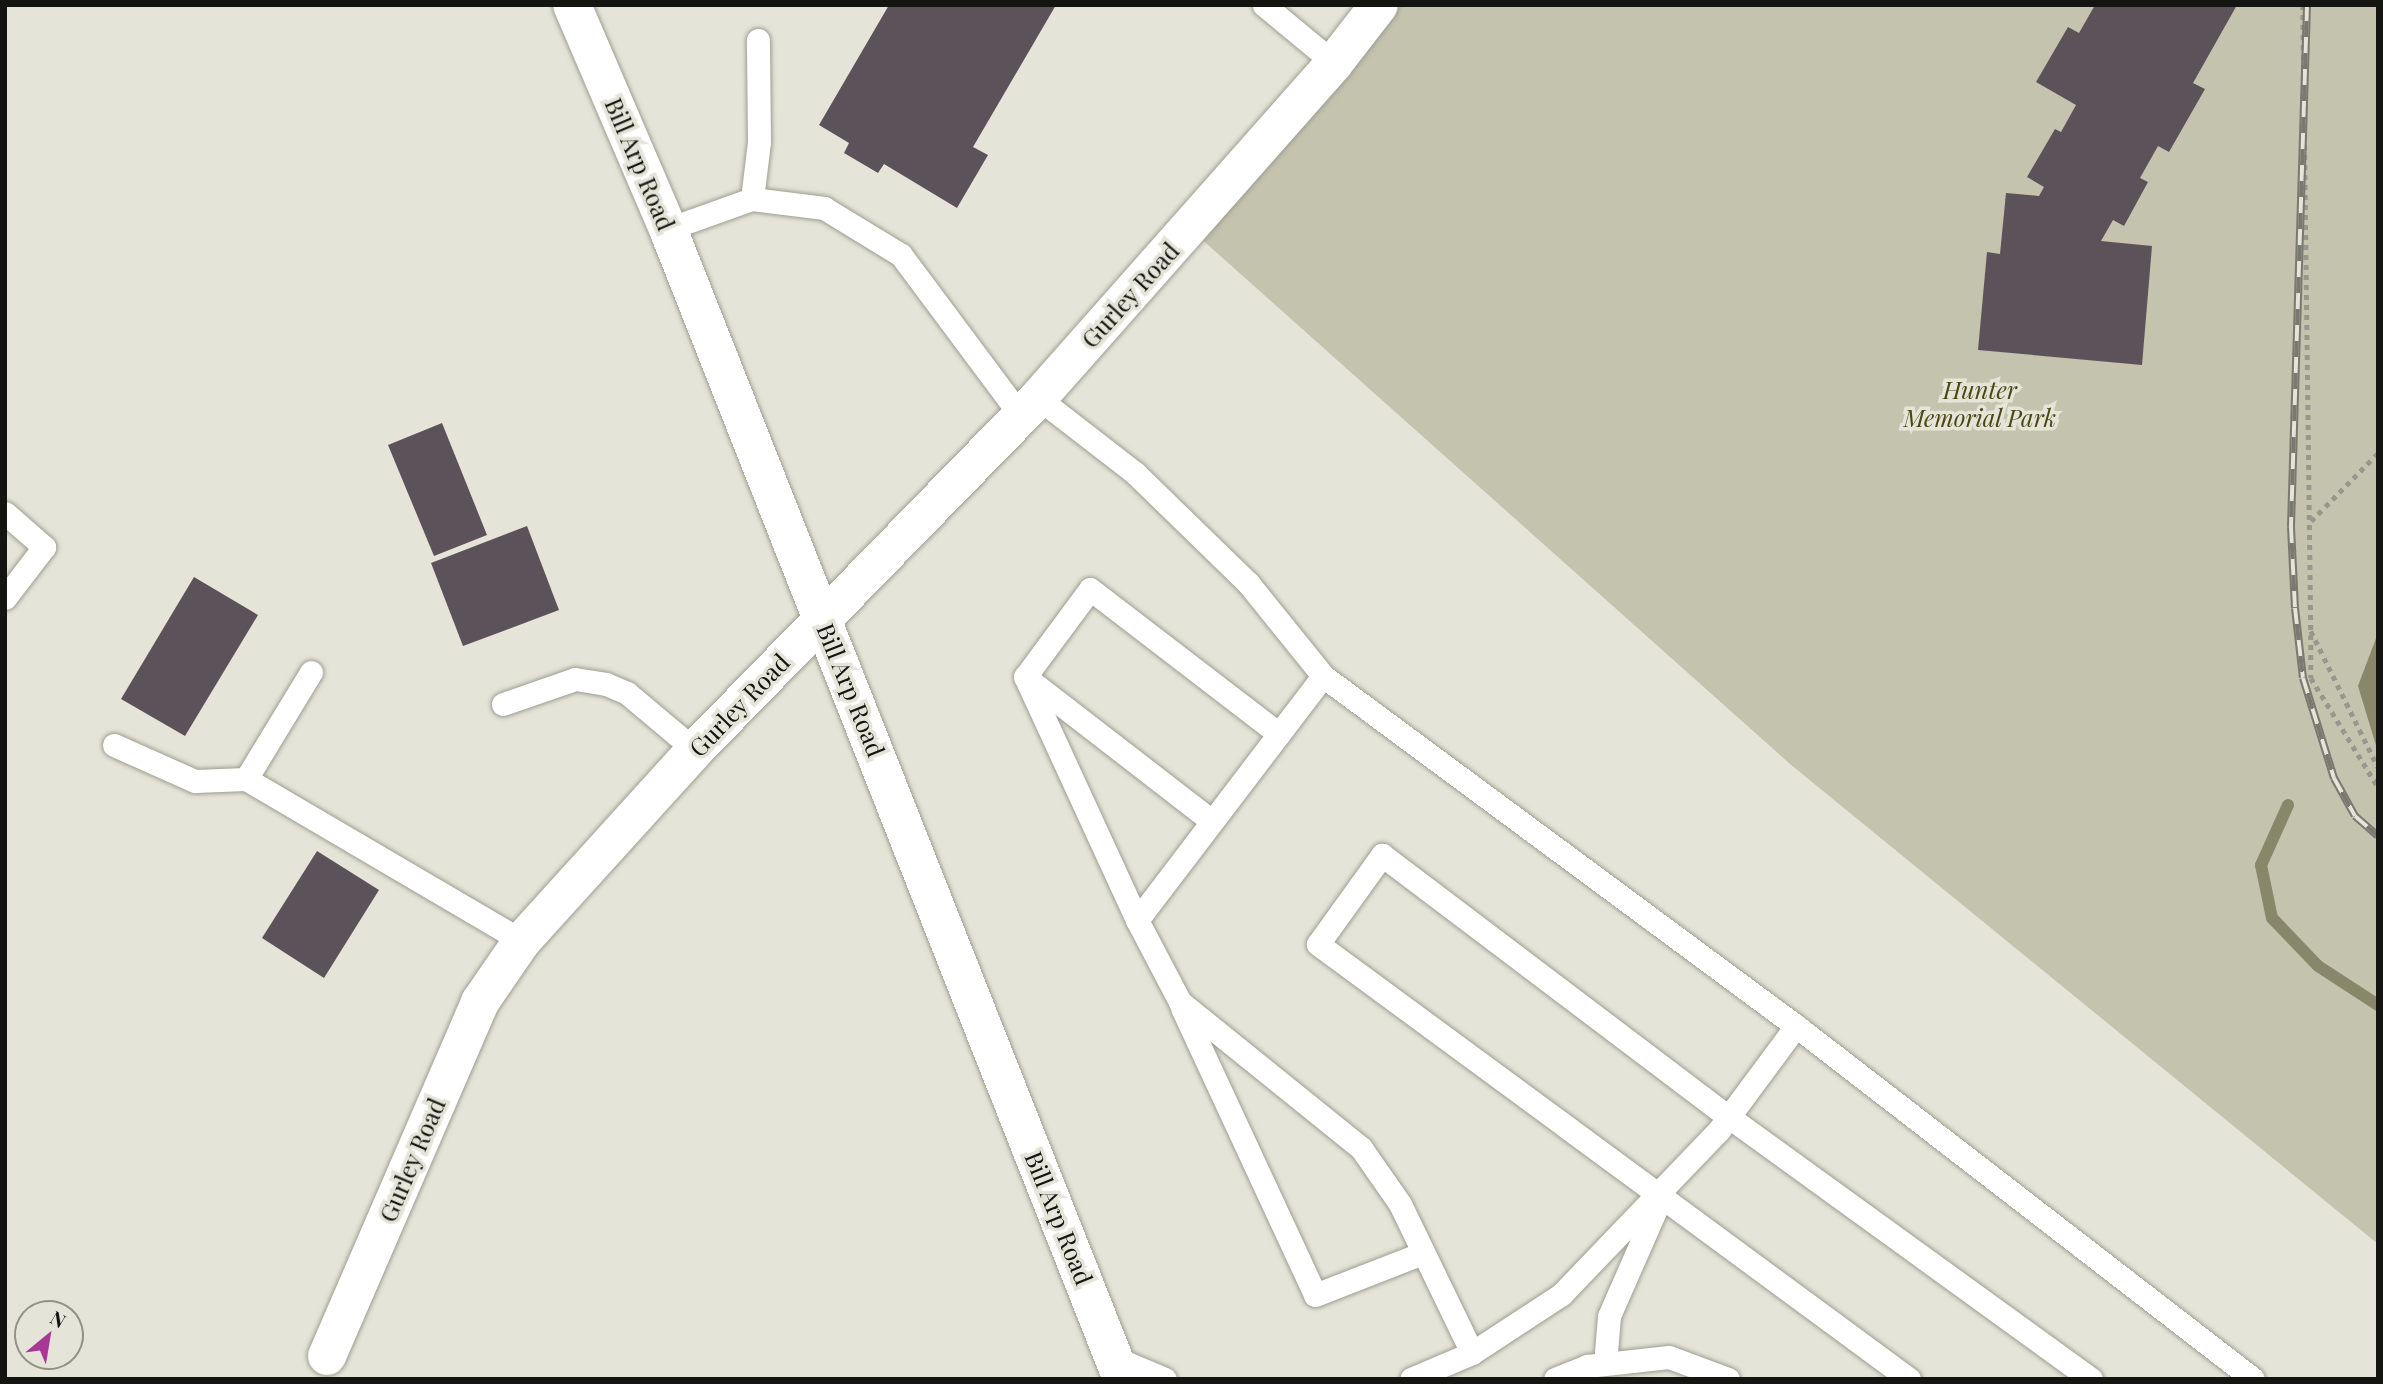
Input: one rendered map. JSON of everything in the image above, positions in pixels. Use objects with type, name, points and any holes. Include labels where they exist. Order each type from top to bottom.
[{"type":"street","name":"Bill Arp Road","points":[[572,5],[668,229],[1118,1368]]},
{"type":"street","name":"Gurley Road","points":[[327,1356],[480,1002],[522,941],[695,750],[1029,407],[1334,63],[1378,5]]},
{"type":"lane","points":[[1264,5],[1334,63]]},
{"type":"lane","points":[[752,199],[759,142],[758,40]]},
{"type":"lane","points":[[668,229],[752,199],[824,208],[901,256],[1029,407],[1135,473],[1248,583],[1323,676],[1796,1026],[2253,1379]]},
{"type":"lane","points":[[5,513],[44,547],[5,598]]},
{"type":"lane","points":[[1026,677],[1090,589],[1279,734]]},
{"type":"lane","points":[[246,779],[311,672]]},
{"type":"lane","points":[[1137,920],[1323,676]]},
{"type":"lane","points":[[1026,677],[1212,821]]},
{"type":"lane","points":[[1026,677],[1137,920],[1180,1002],[1315,1295],[1423,1253]]},
{"type":"lane","points":[[503,704],[575,679],[606,684],[627,694],[695,750]]},
{"type":"lane","points":[[114,745],[195,781],[246,779],[522,941]]},
{"type":"lane","points":[[1909,1379],[1663,1194],[1318,944],[1382,855],[1729,1117],[2091,1379]]},
{"type":"lane","points":[[1180,1002],[1361,1148],[1400,1204],[1472,1353]]},
{"type":"lane","points":[[1411,1379],[1472,1353],[1562,1294],[1663,1194],[1729,1117],[1796,1026]]},
{"type":"lane","points":[[1605,1364],[1609,1316],[1663,1194]]},
{"type":"lane","points":[[1555,1379],[1587,1366],[1669,1357],[1728,1379]]},
{"type":"lane","points":[[1118,1368],[1165,1379]]},
{"type":"path","points":[[2303,5],[2311,631],[2378,767]]},
{"type":"path","points":[[2378,453],[2311,519],[2311,678],[2378,787]]},
{"type":"green space","name":"Hunter Memorial Park","points":[[1397,5],[2378,5],[2378,1244],[1790,764],[1189,228]]},
{"type":"shaded area","points":[[2378,633],[2378,752],[2358,686]]},
{"type":"building","points":[[889,5],[1056,5],[973,147],[988,155],[957,208],[884,164],[878,173],[844,153],[849,143],[819,125]]},
{"type":"building","points":[[2095,5],[2237,5],[2193,83],[2205,89],[2169,152],[2158,146],[2140,178],[2148,182],[2124,226],[2113,220],[2101,241],[2152,246],[2142,365],[1978,350],[1987,252],[2000,254],[2006,193],[2039,196],[2044,187],[2027,177],[2055,129],[2061,132],[2076,105],[2036,82],[2068,27],[2079,33]]},
{"type":"building","points":[[442,423],[487,535],[434,556],[388,445]]},
{"type":"building","points":[[527,526],[559,610],[463,646],[431,563]]},
{"type":"building","points":[[194,577],[258,615],[185,736],[121,699]]},
{"type":"building","points":[[317,851],[379,890],[324,978],[262,938]]},
{"type":"waterway","points":[[2288,805],[2261,865],[2272,918],[2318,966],[2378,1005]]},
{"type":"railway","points":[[2307,5],[2291,527],[2295,608],[2303,678],[2334,778],[2355,816],[2378,836]]}]
